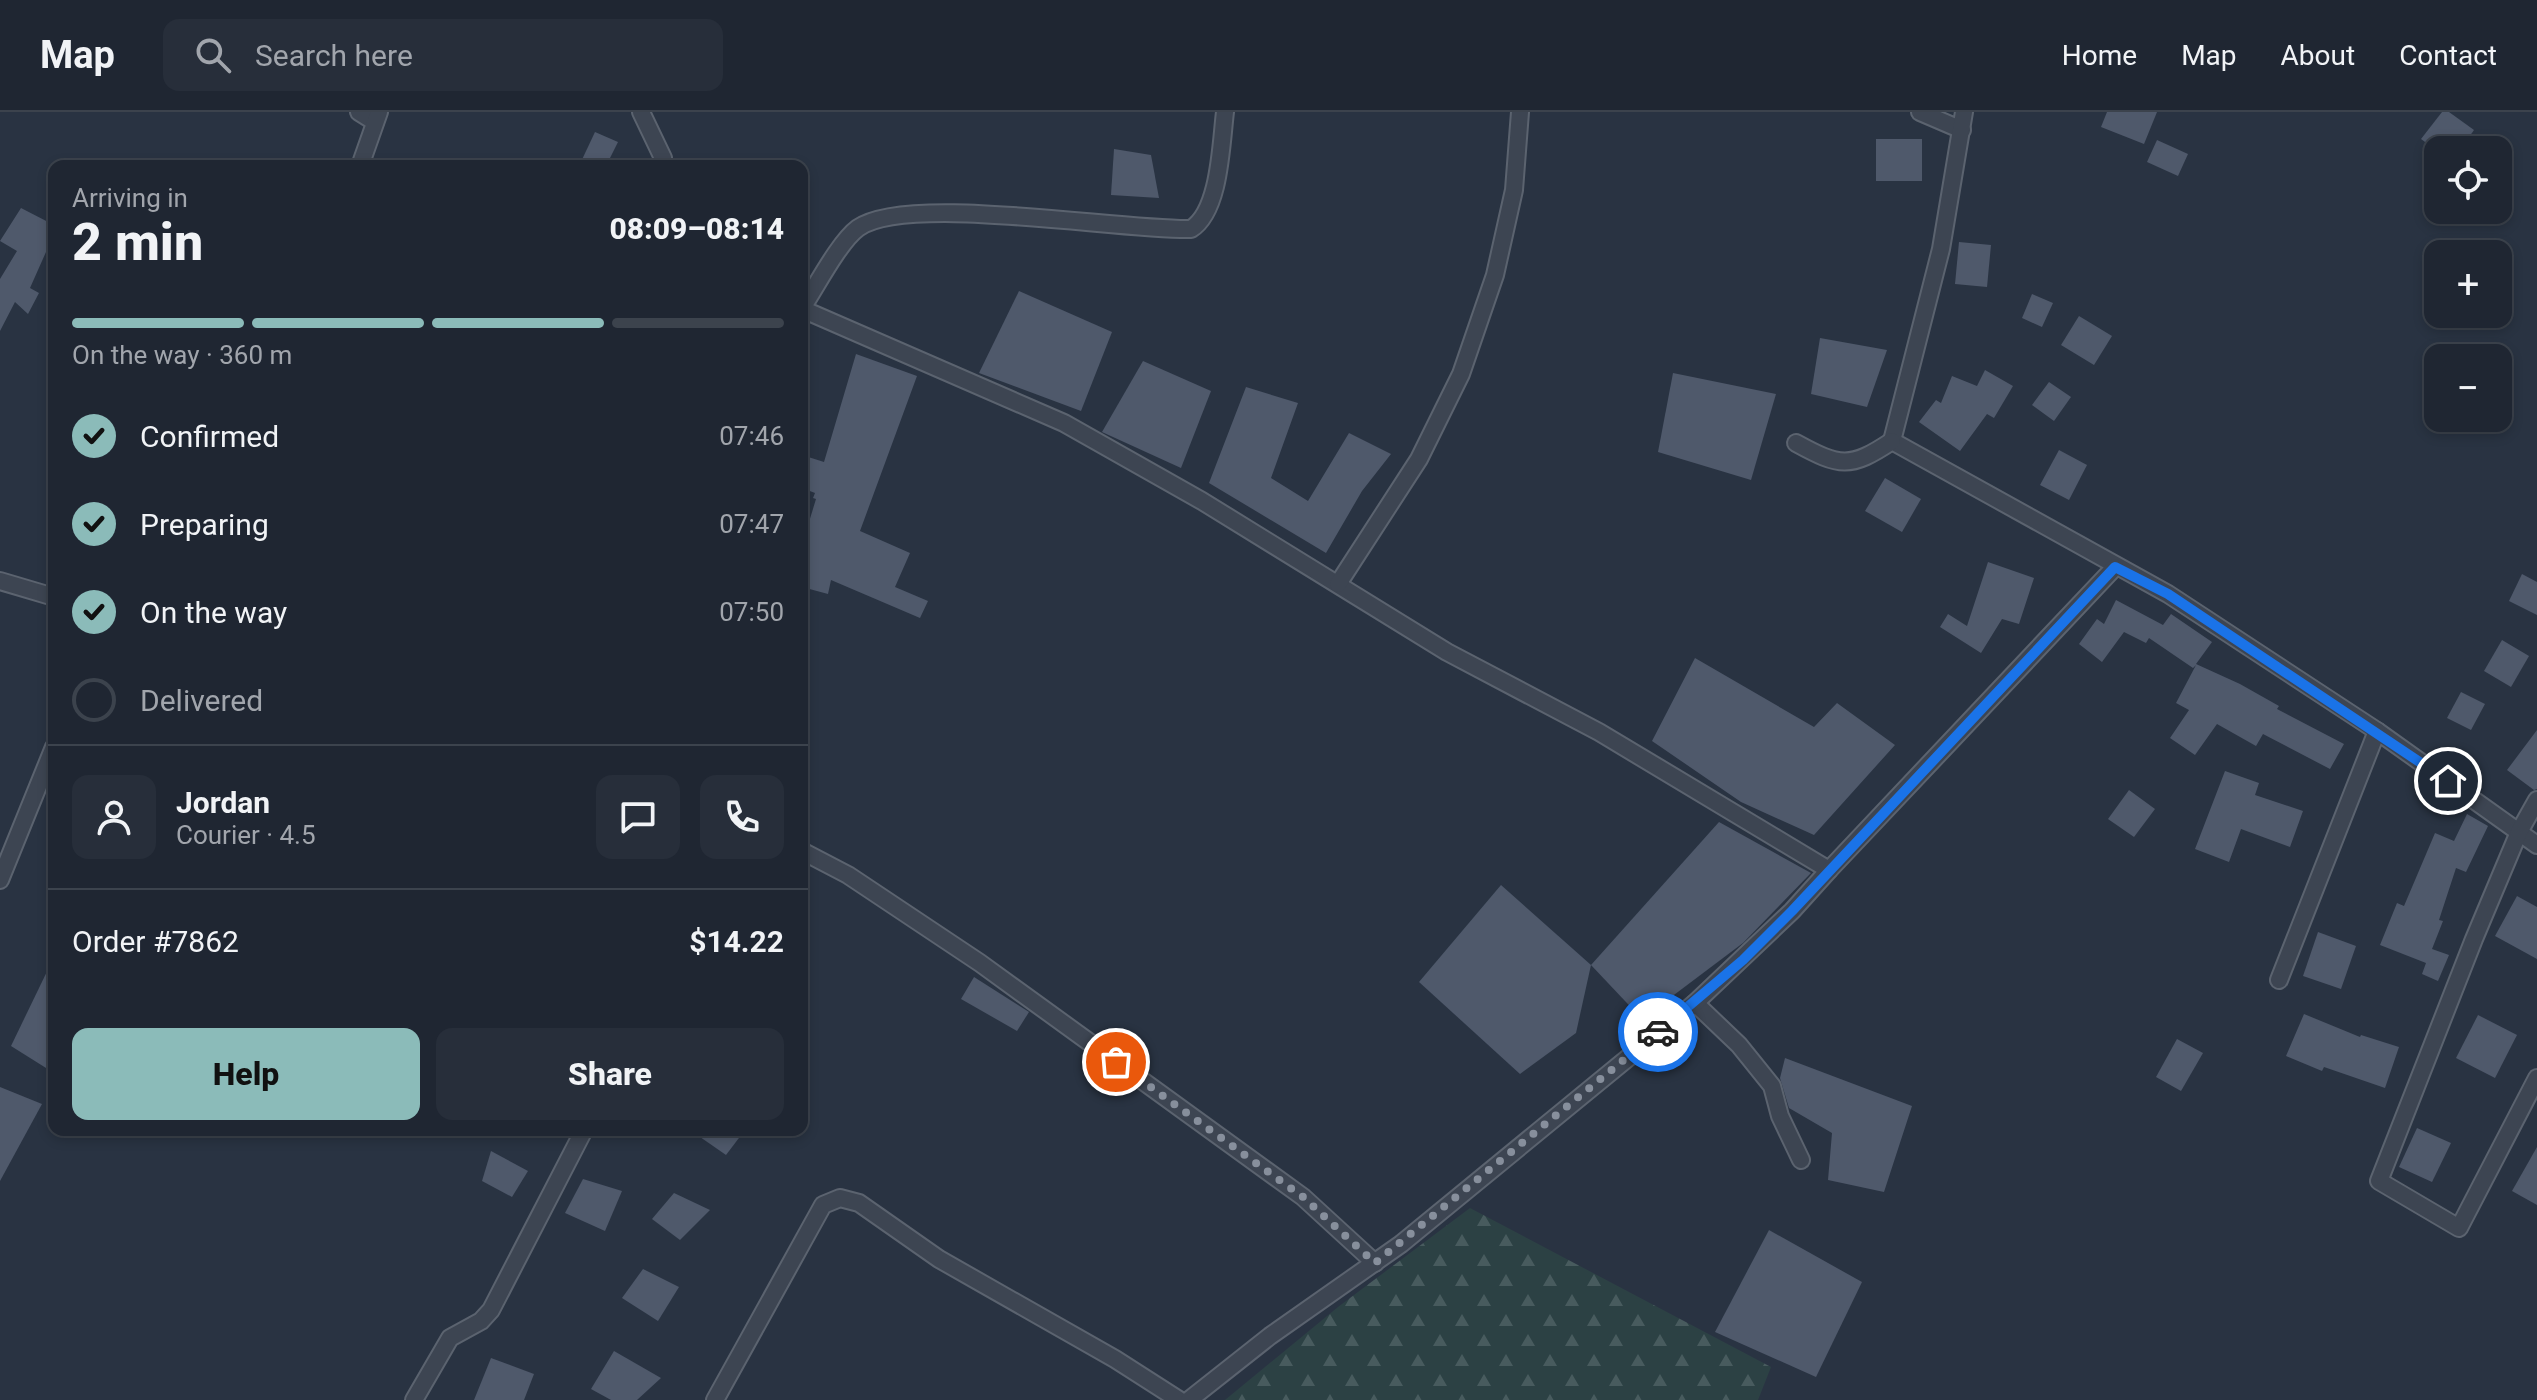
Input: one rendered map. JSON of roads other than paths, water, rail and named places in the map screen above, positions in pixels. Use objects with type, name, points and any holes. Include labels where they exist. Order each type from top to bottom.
[{"type":"street","points":[[359,112],[377,117],[362,160]]},
{"type":"street","points":[[641,112],[662,160]]},
{"type":"street","points":[[808,299],[854,230],[886,216],[979,214],[1191,229],[1201,223],[1210,207],[1225,112]]},
{"type":"street","points":[[1338,584],[1419,459],[1461,374],[1495,275],[1514,190],[1520,112]]},
{"type":"street","points":[[1920,112],[1962,130]]},
{"type":"street","points":[[1796,443],[1822,457],[1847,464],[1862,461],[1892,441],[1941,249],[1964,112]]},
{"type":"street","points":[[808,311],[1064,423],[1202,501],[1447,652],[1599,732],[1829,870]]},
{"type":"street","points":[[1892,441],[2168,594],[2377,731],[2537,845]]},
{"type":"street","points":[[1189,1400],[1270,1336],[1375,1263],[1695,1003],[1783,921],[2115,567]]},
{"type":"street","points":[[0,581],[48,595]]},
{"type":"street","points":[[2279,980],[2377,731]]},
{"type":"street","points":[[0,880],[48,762]]},
{"type":"street","points":[[2537,800],[2519,832],[2379,1181],[2459,1228],[2537,1078]]},
{"type":"street","points":[[808,854],[848,875],[980,963],[1303,1197],[1375,1263]]},
{"type":"street","points":[[1695,1003],[1765,1076],[1801,1160]]},
{"type":"street","points":[[414,1400],[450,1338],[481,1321],[491,1310],[581,1136]]},
{"type":"street","points":[[715,1400],[823,1205],[840,1198],[859,1203],[939,1259],[1115,1359],[1179,1400]]}]
